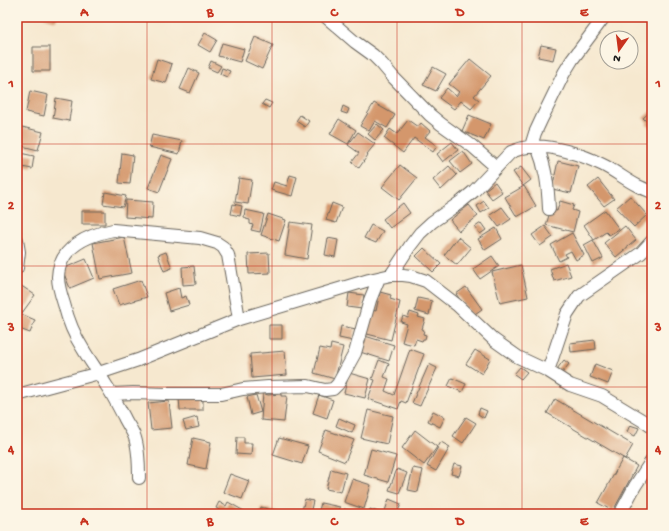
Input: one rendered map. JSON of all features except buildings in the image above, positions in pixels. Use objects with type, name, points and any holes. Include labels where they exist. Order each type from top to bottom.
[{"type":"street","points":[[326,17],[382,64],[430,115],[472,146],[496,167]]},
{"type":"street","points":[[549,209],[548,184],[542,158],[534,146],[535,133],[564,73],[604,17]]},
{"type":"street","points":[[391,275],[420,233],[432,222],[474,191],[511,152],[524,147],[534,146],[563,150],[585,157],[652,192]]},
{"type":"street","points":[[139,478],[138,454],[135,437],[112,394],[82,348],[69,321],[60,292],[58,279],[59,269],[64,257],[70,249],[92,235],[114,230],[200,238],[217,242],[223,247],[228,256],[239,319]]},
{"type":"street","points":[[17,240],[19,252],[17,268]]},
{"type":"street","points":[[548,371],[567,314],[579,296],[642,252],[652,242]]},
{"type":"street","points":[[17,395],[99,373],[138,360],[239,319],[391,275],[411,276],[426,281],[457,305],[494,340],[518,357],[548,371],[570,385],[602,396],[652,427]]},
{"type":"street","points":[[112,394],[221,394],[243,389],[308,386],[325,390],[333,389],[338,384],[355,353],[370,300],[379,278]]},
{"type":"street","points":[[620,514],[635,486],[652,460]]}]
